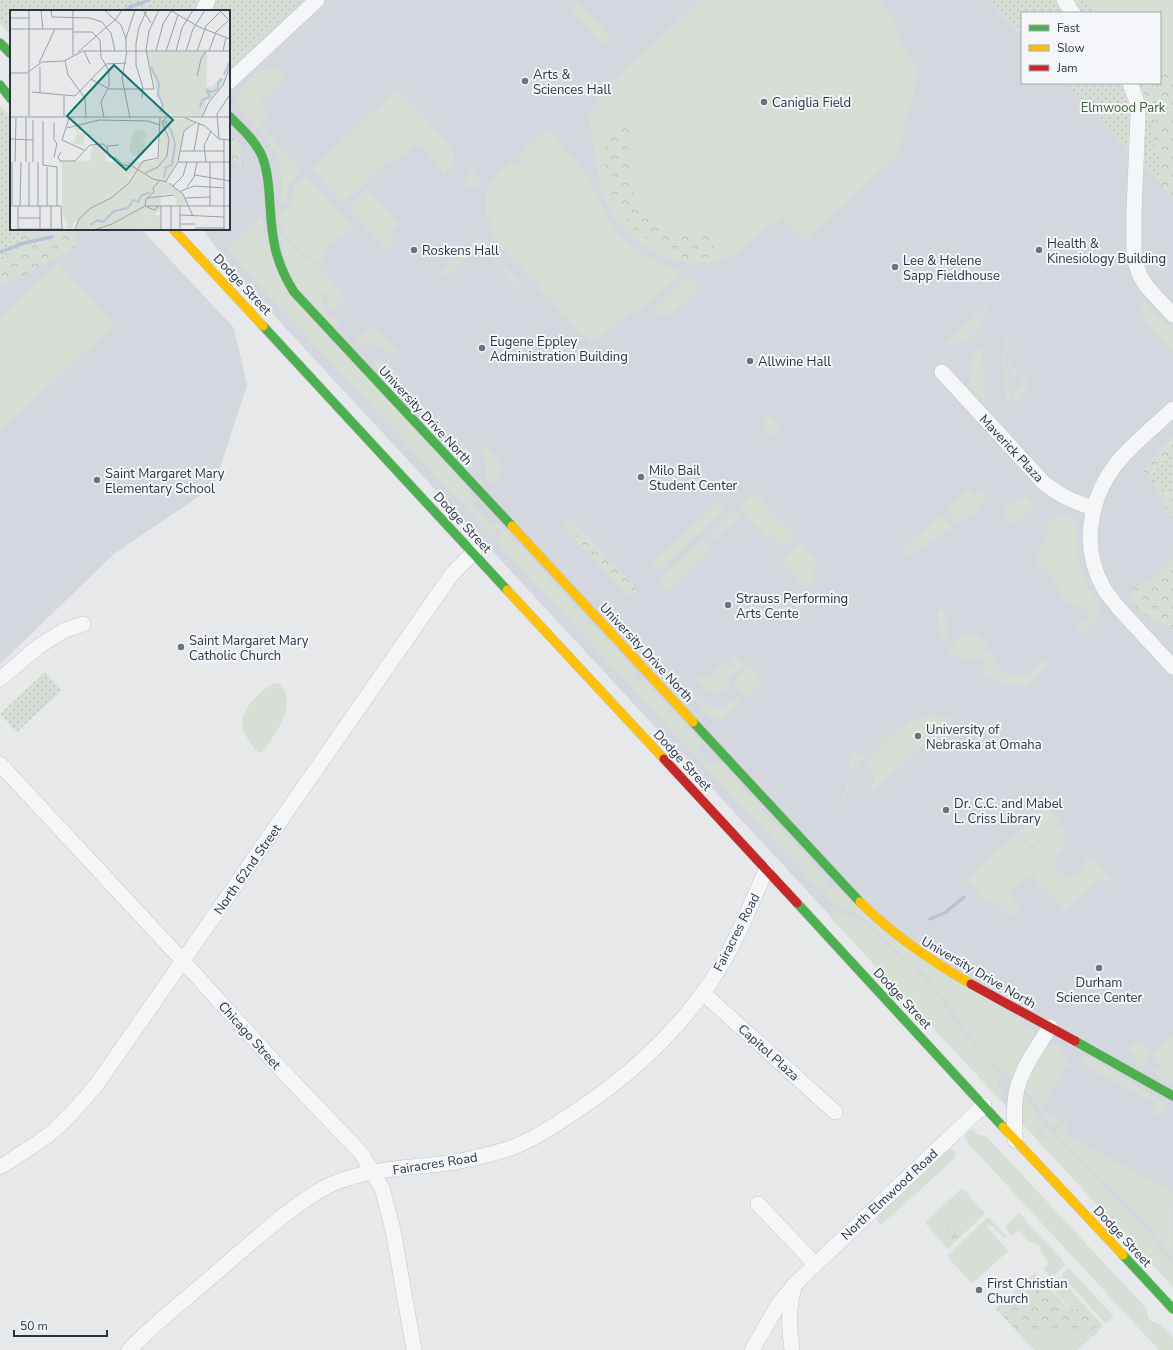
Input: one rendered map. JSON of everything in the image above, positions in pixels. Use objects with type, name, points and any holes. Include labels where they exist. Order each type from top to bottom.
[{"type":"main road","points":[[0,43],[10,53]]},
{"type":"main road","points":[[0,85],[10,98]]},
{"type":"main road","name":"University Drive North","points":[[230,117],[248,136],[260,153],[264,162],[267,176],[274,250],[282,273],[294,292],[871,914],[908,945],[936,964],[1173,1096]]},
{"type":"main road","name":"Dodge Street","points":[[174,230],[474,552],[1015,1140],[1173,1309]]},
{"type":"street","points":[[203,10],[208,0]]},
{"type":"street","points":[[230,81],[317,0]]},
{"type":"street","points":[[1064,0],[1072,12]]},
{"type":"street","points":[[1130,84],[1136,99],[1138,116],[1134,258],[1140,276],[1147,288],[1173,315]]},
{"type":"street","name":"Maverick Plaza","points":[[942,372],[1044,483],[1073,502],[1094,508]]},
{"type":"street","points":[[1173,409],[1124,455],[1116,465],[1102,485],[1091,522],[1091,549],[1098,575],[1103,586],[1110,598],[1173,667]]},
{"type":"street","name":"North 62nd Street","points":[[0,1167],[22,1154],[47,1135],[75,1110],[97,1084],[452,574],[474,552]]},
{"type":"street","points":[[0,680],[39,646],[63,631],[83,624]]},
{"type":"street","name":"Chicago Street","points":[[0,764],[183,961],[277,1065],[361,1153],[382,1188],[393,1230],[414,1350]]},
{"type":"street","name":"Fairacres Road","points":[[129,1350],[158,1323],[241,1252],[302,1201],[319,1190],[357,1175],[394,1169],[442,1164],[470,1159],[507,1149],[543,1133],[586,1105],[634,1067],[672,1031],[703,993],[718,971],[731,947],[766,870]]},
{"type":"street","name":"Capitol Plaza","points":[[703,993],[835,1112]]},
{"type":"street","points":[[1015,1140],[1015,1103],[1018,1083],[1032,1056],[1050,1028]]},
{"type":"street","name":"North Elmwood Road","points":[[752,1350],[779,1303],[795,1284],[984,1105]]},
{"type":"street","points":[[758,1204],[815,1264]]},
{"type":"street","points":[[792,1350],[789,1317],[790,1301],[795,1284]]},
{"type":"shaded area","name":"University of Nebraska at Omaha","points":[[301,0],[988,0],[1021,35],[1021,84],[1067,84],[1173,197],[1173,1286],[243,282],[203,230],[230,230],[230,66]]},
{"type":"shaded area","points":[[28,230],[142,230],[234,328],[247,385],[214,486],[114,554],[0,664],[0,266]]},
{"type":"green space","points":[[0,0],[301,0],[230,66],[230,10],[10,10],[10,34],[0,23]]},
{"type":"green space","points":[[700,0],[878,0],[893,16],[903,48],[918,69],[914,92],[898,154],[804,241],[782,217],[775,224],[773,222],[734,256],[707,263],[680,262],[660,256],[629,235],[611,213],[600,187],[588,116],[603,91]]},
{"type":"green space","points":[[988,0],[1085,0],[1093,12],[1021,12],[1021,35]]},
{"type":"green space","points":[[1085,0],[1173,0],[1173,197],[1163,187],[1142,84],[1161,84],[1161,12],[1093,12]]},
{"type":"green space","points":[[577,1],[611,38],[604,45],[574,13],[573,6]]},
{"type":"green space","points":[[262,65],[269,70],[276,67],[286,78],[259,103],[268,114],[259,125],[302,170],[289,183],[286,201],[282,205],[280,202],[282,175],[276,156],[265,137],[242,110],[237,100],[239,92]]},
{"type":"green space","points":[[1161,71],[1173,72],[1173,198],[1144,166],[1146,109],[1144,92],[1145,84],[1161,84]]},
{"type":"green space","name":"Elmwood Park","points":[[1067,84],[1142,84],[1163,187]]},
{"type":"green space","points":[[398,89],[453,148],[452,150],[455,159],[451,165],[451,171],[447,169],[447,173],[444,174],[425,149],[415,145],[404,154],[381,168],[344,202],[342,202],[311,169]]},
{"type":"green space","points":[[0,106],[10,117],[10,230],[28,230],[0,266]]},
{"type":"green space","points":[[623,124],[628,128],[629,132],[629,174],[639,206],[653,223],[659,226],[681,233],[698,234],[707,237],[714,246],[710,256],[693,259],[678,256],[643,235],[622,215],[609,189],[605,174],[604,158],[606,142],[610,133],[613,129]]},
{"type":"green space","points":[[546,130],[554,134],[563,148],[580,165],[610,222],[626,241],[646,256],[657,262],[680,270],[676,277],[637,313],[635,310],[597,340],[587,341],[585,334],[583,336],[566,318],[568,316],[566,314],[563,315],[551,302],[553,300],[550,297],[548,299],[537,287],[539,285],[537,282],[535,284],[522,270],[524,268],[521,265],[519,267],[506,253],[508,251],[505,248],[503,250],[492,238],[494,236],[491,233],[490,219],[493,216],[491,213],[487,216],[485,206],[486,190],[489,184],[511,162],[517,167],[523,162],[518,156]]},
{"type":"green space","points":[[230,133],[244,150],[241,152],[240,156],[244,168],[243,170],[230,156]]},
{"type":"green space","points":[[471,167],[480,179],[477,187],[467,187],[465,185]]},
{"type":"green space","points":[[0,174],[10,175],[10,230],[74,230],[76,235],[76,245],[68,253],[39,266],[24,277],[0,286]]},
{"type":"green space","points":[[303,177],[307,178],[353,226],[349,231],[325,249],[323,263],[321,264],[300,250],[284,235],[280,216],[290,205],[295,185]]},
{"type":"green space","points":[[367,189],[399,224],[389,233],[396,240],[387,249],[347,208]]},
{"type":"green space","points":[[261,216],[266,241],[475,498],[470,503],[498,532],[493,537],[466,508],[467,507],[464,503],[462,504],[226,249]]},
{"type":"green space","points":[[280,234],[298,252],[325,271],[345,299],[331,312],[327,305],[328,296],[325,293],[321,295],[324,308],[329,317],[338,319],[338,325],[332,323],[314,304],[293,277],[284,255],[281,241],[283,241],[281,240]]},
{"type":"green space","points":[[479,238],[522,284],[522,289],[520,291],[502,271],[505,268],[497,260],[495,262],[480,245],[444,278],[440,272],[476,239]]},
{"type":"green space","points":[[58,263],[115,325],[0,431],[0,317]]},
{"type":"green space","points":[[687,277],[702,288],[666,318],[652,310]]},
{"type":"green space","points":[[1145,302],[1173,331],[1173,352],[1143,320],[1145,317],[1138,309]]},
{"type":"green space","points":[[987,304],[986,312],[976,332],[964,341],[949,346],[946,343]]},
{"type":"green space","points":[[371,327],[382,334],[399,353],[394,354],[374,345],[354,342]]},
{"type":"green space","points":[[1006,338],[1010,339],[1008,349],[1004,350],[1008,378],[1006,384],[1011,389],[1009,402],[1013,403],[1016,390],[1020,388],[1022,382],[1021,378],[1017,374],[1013,375],[1010,370],[1007,354],[1015,369],[1029,379],[1019,400],[1007,408],[1003,353]]},
{"type":"green space","points":[[982,348],[985,400],[970,385],[973,354]]},
{"type":"green space","points":[[376,359],[398,372],[399,375],[394,381],[454,445],[461,442],[467,446],[474,462],[472,469],[371,362]]},
{"type":"green space","points":[[767,415],[770,416],[779,427],[776,432],[768,437],[766,435],[764,422]]},
{"type":"green space","points":[[1173,436],[1173,518],[1144,471],[1149,462]]},
{"type":"green space","points":[[482,443],[503,466],[493,484],[490,485],[486,476],[484,455],[480,444]]},
{"type":"green space","points":[[1173,451],[1173,500],[1149,473]]},
{"type":"green space","points":[[968,489],[974,496],[981,490],[988,496],[975,513],[957,524],[946,510]]},
{"type":"green space","points":[[752,494],[757,495],[796,537],[783,548],[770,534],[766,537],[751,520],[732,536],[750,519],[739,507]]},
{"type":"green space","points":[[1024,496],[1035,505],[1019,522],[1015,524],[1003,517],[1004,509]]},
{"type":"green space","points":[[717,503],[724,511],[661,568],[659,569],[652,563]]},
{"type":"green space","points":[[734,511],[736,511],[741,517],[714,540],[709,534]]},
{"type":"green space","points":[[940,515],[953,528],[908,557],[903,549]]},
{"type":"green space","points":[[1066,515],[1072,517],[1076,521],[1077,548],[1082,571],[1089,589],[1102,608],[1092,625],[1080,635],[1078,632],[1078,627],[1088,618],[1089,611],[1083,607],[1067,602],[1061,595],[1050,575],[1042,568],[1037,566],[1037,551],[1041,548],[1047,538],[1046,522],[1057,516]]},
{"type":"green space","points":[[569,520],[575,522],[592,540],[583,549],[566,530],[565,524]]},
{"type":"green space","points":[[497,522],[637,673],[634,676],[639,681],[643,679],[702,743],[695,750],[710,765],[714,765],[718,761],[830,882],[820,891],[496,541],[503,533],[494,524]]},
{"type":"green space","points":[[583,530],[638,590],[631,597],[628,596],[574,538]]},
{"type":"green space","points":[[703,539],[713,549],[667,591],[659,580]]},
{"type":"green space","points":[[801,542],[817,559],[812,572],[812,583],[806,588],[780,561]]},
{"type":"green space","points":[[1173,558],[1173,628],[1153,620],[1142,613],[1137,609],[1129,597],[1134,587],[1151,581]]},
{"type":"green space","points":[[797,596],[806,606],[791,621],[781,610],[785,607],[791,613],[796,609],[790,602]]},
{"type":"green space","points":[[939,609],[946,612],[945,625],[949,635],[944,640],[938,625]]},
{"type":"green space","points":[[964,633],[970,635],[977,634],[984,641],[990,647],[975,652],[956,648],[952,645],[957,640],[960,641],[958,639]],"holes":[[[984,641],[973,645],[962,642],[973,644]]]},
{"type":"green space","points":[[951,646],[960,651],[970,653],[989,649],[1000,668],[1014,675],[1030,673],[1044,659],[1051,662],[1026,687],[1018,684],[1011,687],[983,675],[985,666],[983,658],[969,659],[959,657],[947,650]]},
{"type":"green space","points":[[734,654],[744,665],[727,680],[731,685],[720,692],[714,693],[707,691],[696,679],[701,674],[706,679],[724,662],[730,669],[735,665],[729,658]]},
{"type":"green space","points":[[749,666],[763,681],[746,697],[732,682]]},
{"type":"green space","points":[[45,672],[62,690],[17,732],[0,714]]},
{"type":"green space","points":[[275,683],[279,683],[285,691],[287,697],[286,710],[279,728],[264,750],[260,753],[254,749],[243,730],[243,717],[249,705],[259,694]]},
{"type":"green space","points":[[689,687],[705,704],[710,706],[722,707],[737,698],[741,702],[720,721],[717,718],[710,718],[687,690]]},
{"type":"green space","points":[[930,715],[953,718],[871,794],[874,776],[864,762],[910,720],[920,720]]},
{"type":"green space","points":[[888,733],[890,734],[849,772],[849,784],[846,796],[841,803],[840,802],[845,793],[851,755],[855,753],[864,755]]},
{"type":"green space","points":[[1045,806],[1060,822],[1033,846],[1019,831]]},
{"type":"green space","points":[[1062,824],[1063,850],[1056,858],[1055,865],[1058,871],[1071,877],[1078,875],[1083,869],[1084,858],[1091,857],[1112,879],[1110,884],[1106,880],[1101,878],[1099,879],[1065,911],[1041,886],[1036,892],[1034,890],[1037,888],[1035,886],[1039,882],[1032,874],[1028,879],[1026,877],[1008,894],[1019,908],[1011,915],[995,904],[985,900],[981,897],[973,885],[965,881],[1017,832],[1031,848],[1034,848]]},
{"type":"green space","points":[[833,885],[1035,1031],[1018,1062],[1012,1080],[1009,1079],[972,1039],[948,1003],[926,976],[862,918],[856,914],[837,908],[823,894]]},
{"type":"green space","points":[[833,910],[860,920],[924,979],[939,997],[970,1042],[1001,1076],[998,1084],[1002,1091],[1006,1091],[1004,1095],[999,1099],[829,916],[834,918]]},
{"type":"green space","points":[[1173,1035],[1173,1084],[1149,1070],[1158,1070],[1161,1067],[1152,1055]]},
{"type":"green space","points":[[1137,1042],[1143,1045],[1150,1053],[1142,1066],[1136,1062],[1135,1056],[1128,1050],[1134,1043]]},
{"type":"green space","points":[[1052,1044],[1059,1045],[1073,1070],[1065,1067],[1042,1110],[1060,1120],[1052,1128],[1033,1100],[1024,1090],[1040,1057]]},
{"type":"green space","points":[[1085,1055],[1166,1103],[1164,1111],[1159,1115],[1154,1114],[1152,1111],[1156,1104],[1080,1063]]},
{"type":"green space","points":[[1023,1095],[1044,1123],[1044,1126],[1034,1135],[1037,1139],[1039,1138],[1041,1140],[1046,1136],[1041,1131],[1048,1128],[1066,1148],[1125,1206],[1151,1235],[1173,1267],[1173,1287],[1027,1129],[1020,1117]]},
{"type":"green space","points":[[1063,1122],[1069,1125],[1065,1134],[1173,1193],[1173,1261],[1148,1225],[1054,1131]]},
{"type":"green space","points":[[974,1129],[975,1134],[987,1137],[1146,1308],[1149,1320],[1161,1325],[1173,1338],[1173,1350],[1159,1350],[966,1141],[965,1134]]},
{"type":"green space","points":[[949,1149],[956,1153],[955,1158],[881,1225],[877,1221],[878,1216]]},
{"type":"green space","points":[[962,1188],[985,1213],[948,1249],[925,1223]]},
{"type":"green space","points":[[1019,1213],[1066,1264],[1053,1277],[1050,1277],[1043,1269],[1049,1263],[1042,1254],[1039,1245],[1030,1242],[1019,1230],[1012,1236],[1005,1228]]},
{"type":"green space","points":[[988,1217],[1007,1237],[1003,1237],[994,1227],[988,1226],[984,1223],[1008,1251],[972,1284],[947,1256]]},
{"type":"green space","points":[[948,1227],[954,1227],[958,1231],[958,1237],[954,1241],[948,1241],[944,1237],[944,1231]]},
{"type":"green space","points":[[1069,1268],[1114,1317],[1106,1324],[1061,1275]]},
{"type":"green space","points":[[1034,1274],[1037,1275],[1068,1308],[1069,1307],[1053,1290],[1055,1287],[1054,1282],[1059,1277],[1103,1326],[1078,1350],[1034,1350],[996,1309]]},
{"type":"green space","points":[[1038,1289],[1044,1290],[1058,1305],[1064,1309],[1077,1309],[1085,1311],[1091,1317],[1098,1332],[1094,1336],[1085,1335],[1076,1330],[1063,1326],[1046,1328],[1041,1333],[1019,1333],[996,1309],[1010,1296],[1017,1295],[1023,1302]]},
{"type":"waterway","points":[[126,10],[130,7],[149,0]]},
{"type":"waterway","points":[[0,252],[24,243],[52,237]]},
{"type":"waterway","points":[[930,919],[946,912],[964,897]]},
{"type":"traffic: fast","points":[[0,43],[10,53]]},
{"type":"traffic: fast","points":[[0,85],[10,98]]},
{"type":"traffic: fast","points":[[230,117],[252,139],[262,156],[268,180],[273,240],[283,271],[294,292],[512,526]]},
{"type":"traffic: fast","points":[[263,326],[507,590]]},
{"type":"traffic: fast","points":[[693,722],[860,902]]},
{"type":"traffic: fast","points":[[797,903],[1003,1127]]},
{"type":"traffic: fast","points":[[1075,1041],[1173,1096]]},
{"type":"traffic: fast","points":[[1123,1255],[1173,1309]]},
{"type":"traffic: slow","points":[[174,230],[263,326]]},
{"type":"traffic: slow","points":[[512,526],[693,722]]},
{"type":"traffic: slow","points":[[507,590],[664,759]]},
{"type":"traffic: slow","points":[[860,902],[886,926],[913,947],[971,984]]},
{"type":"traffic: slow","points":[[1003,1127],[1123,1255]]},
{"type":"traffic: jam","points":[[664,759],[797,903]]},
{"type":"traffic: jam","points":[[971,984],[1075,1041]]},
{"type":"place","name":"Arts & Sciences Hall","points":[[525,81]]},
{"type":"place","name":"Caniglia Field","points":[[764,102]]},
{"type":"place","name":"Roskens Hall","points":[[414,250]]},
{"type":"place","name":"Health & Kinesiology Building","points":[[1039,250]]},
{"type":"place","name":"Lee & Helene Sapp Fieldhouse","points":[[895,267]]},
{"type":"place","name":"Eugene Eppley Administration Building","points":[[482,348]]},
{"type":"place","name":"Allwine Hall","points":[[750,361]]},
{"type":"place","name":"Milo Bail Student Center","points":[[641,477]]},
{"type":"place","name":"Saint Margaret Mary Elementary School","points":[[97,480]]},
{"type":"place","name":"Strauss Performing Arts Cente","points":[[728,605]]},
{"type":"place","name":"Saint Margaret Mary Catholic Church","points":[[181,647]]},
{"type":"place","name":"University of Nebraska at Omaha","points":[[918,736]]},
{"type":"place","name":"Dr. C.C. and Mabel L. Criss Library","points":[[946,810]]},
{"type":"place","name":"Durham Science Center","points":[[1099,968]]},
{"type":"place","name":"First Christian Church","points":[[979,1290]]}]
